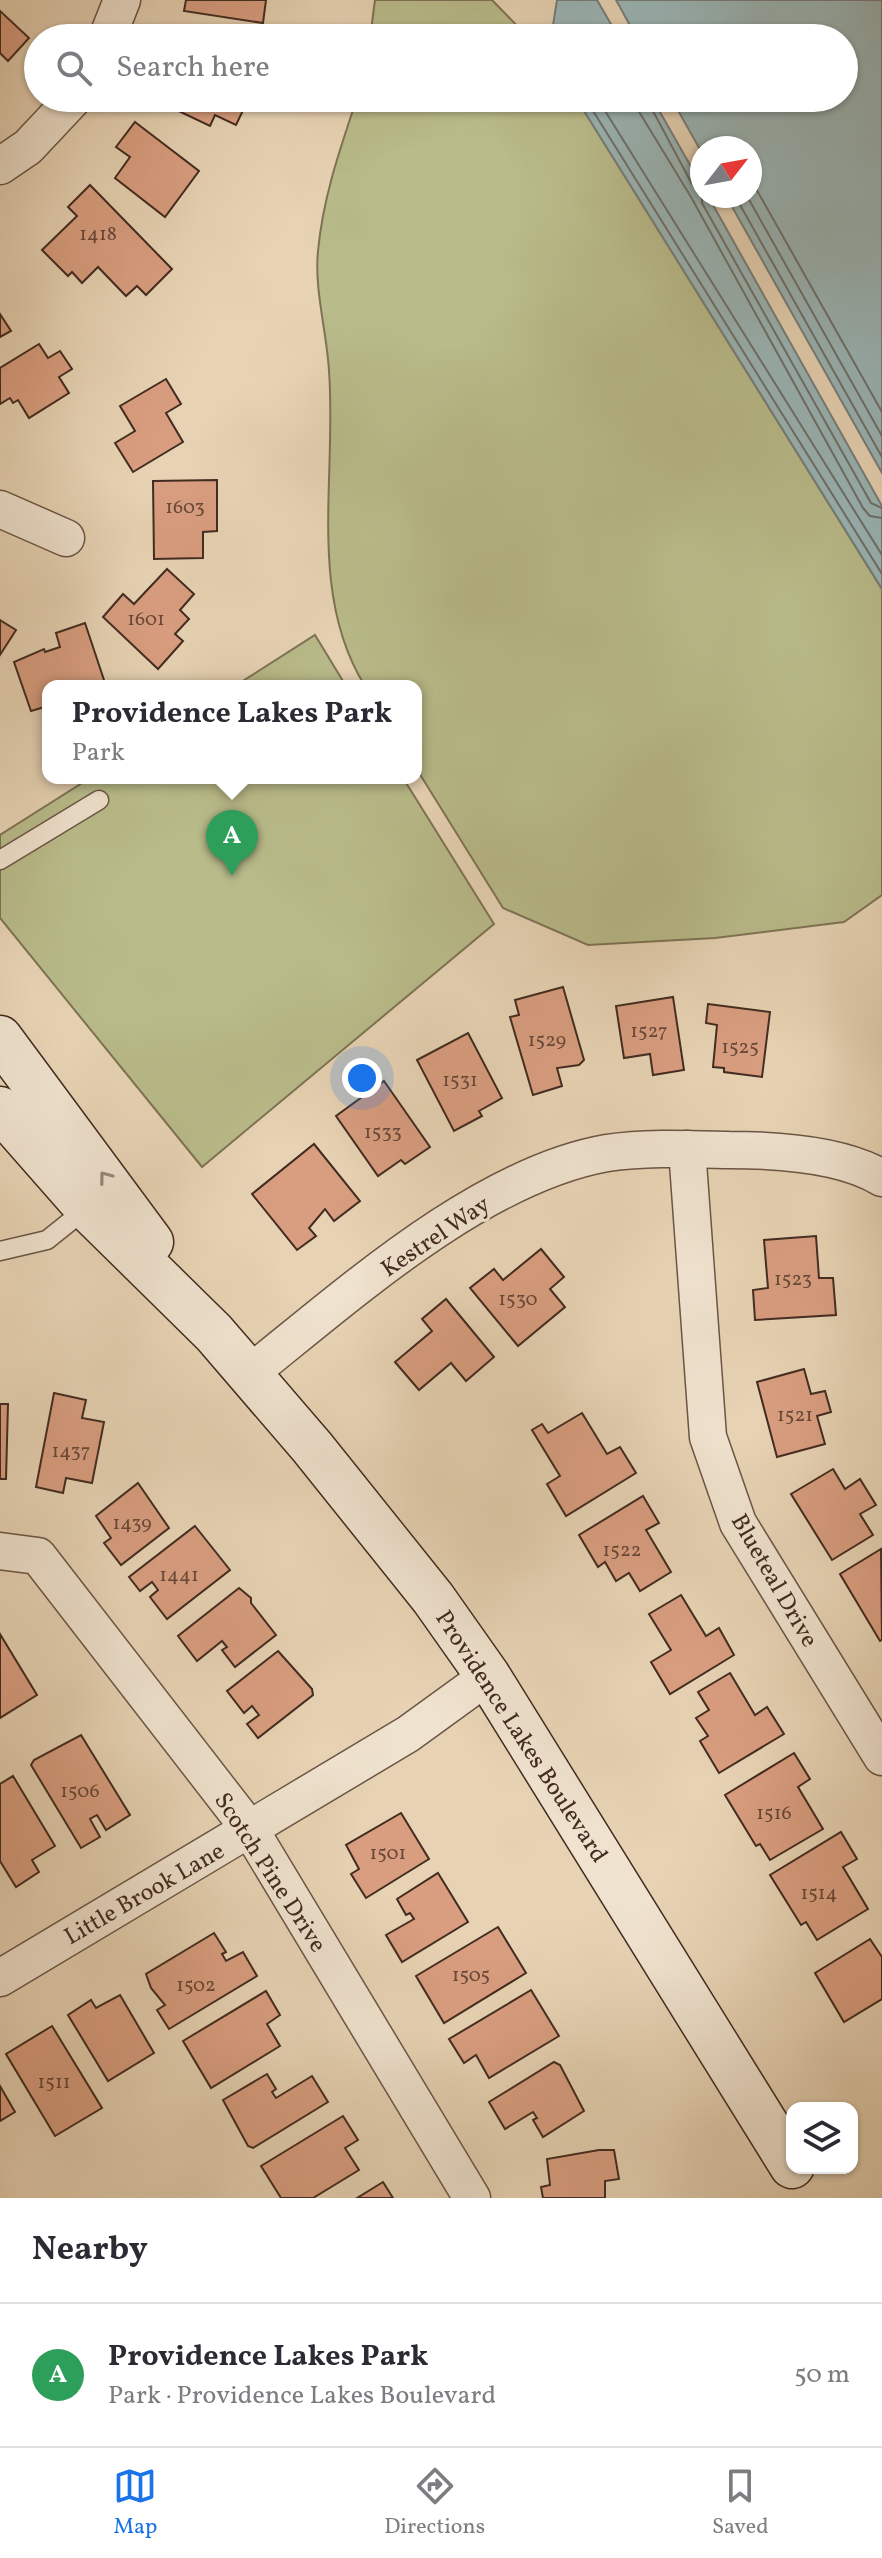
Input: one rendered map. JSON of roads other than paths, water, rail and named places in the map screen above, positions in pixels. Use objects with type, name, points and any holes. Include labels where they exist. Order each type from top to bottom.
[{"type":"street","points":[[113,24],[122,0]]},
{"type":"street","points":[[0,166],[28,147],[61,112]]},
{"type":"street","points":[[0,509],[66,538]]},
{"type":"street","name":"Providence Lakes Boulevard","points":[[0,1038],[112,1186],[214,1333]]},
{"type":"street","name":"Providence Lakes Boulevard","points":[[0,1109],[87,1208],[214,1333],[373,1521],[488,1676],[786,2157]]},
{"type":"street","name":"Kestrel Way","points":[[249,1374],[468,1207],[547,1170],[608,1153],[687,1149],[774,1150],[866,1168],[882,1178]]},
{"type":"street","name":"Blueteal Drive","points":[[687,1149],[708,1437],[738,1523],[882,1757]]},
{"type":"street","name":"Scotch Pine Drive","points":[[0,1551],[38,1556],[251,1831],[472,2198]]},
{"type":"street","name":"Little Brook Lane","points":[[0,1978],[251,1831],[408,1734],[488,1676]]},
{"type":"street","name":"Providence Lakes Boulevard","points":[[797,2174],[812,2198]]},
{"type":"lane","points":[[0,860],[99,800]]},
{"type":"lane","points":[[0,1251],[47,1240],[87,1208]]},
{"type":"water","points":[[557,0],[597,0],[611,24],[553,24]]},
{"type":"water","points":[[616,0],[882,0],[882,473],[733,208],[762,208],[762,136],[692,136],[679,112],[858,112],[858,24],[629,24]]},
{"type":"water","points":[[585,112],[660,112],[690,165],[690,208],[715,208],[882,506],[882,589]]},
{"type":"place","name":"Providence Lakes Park","points":[[232,876]]}]
